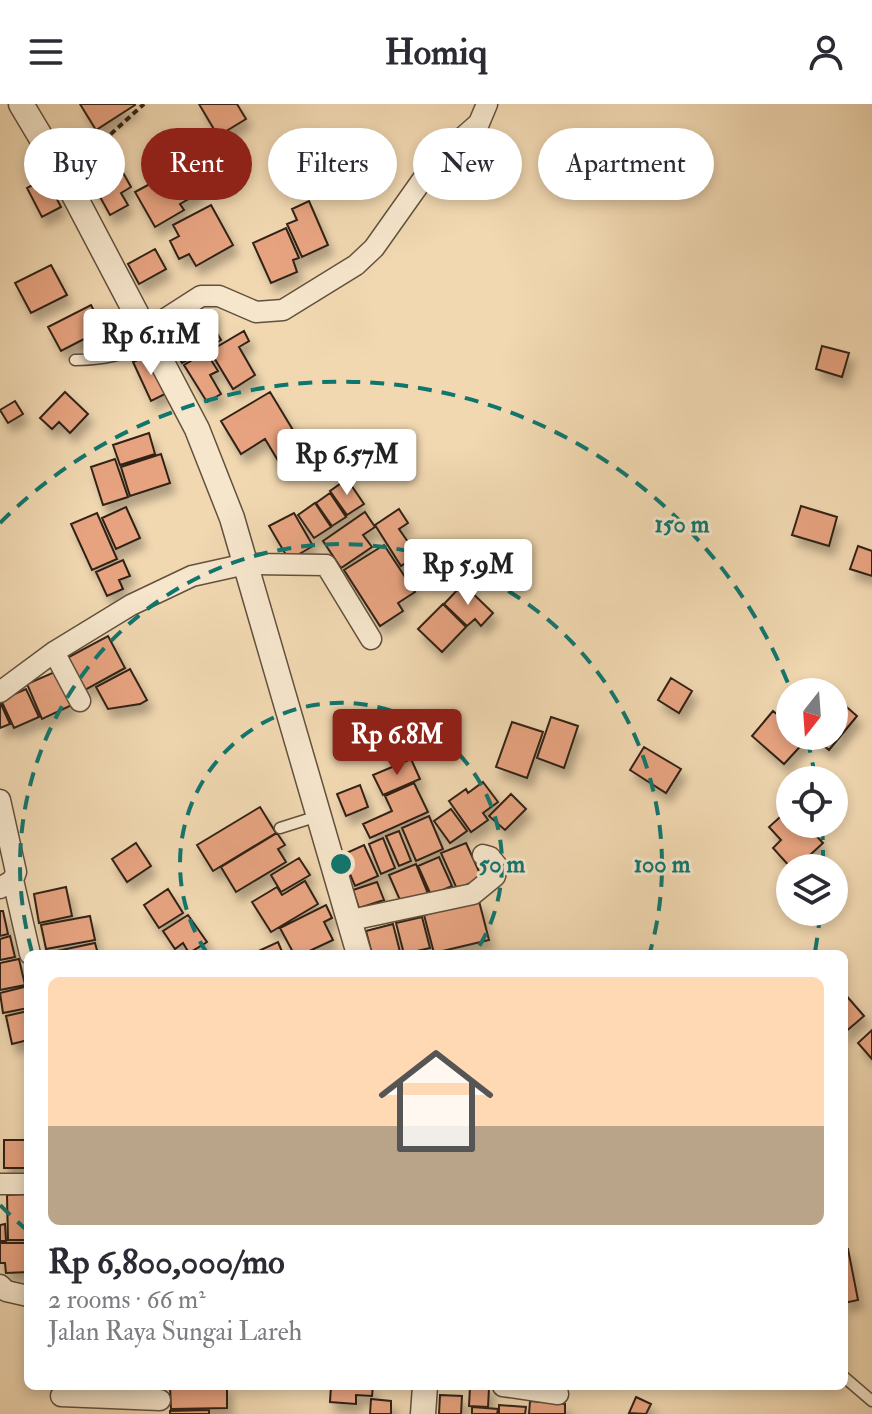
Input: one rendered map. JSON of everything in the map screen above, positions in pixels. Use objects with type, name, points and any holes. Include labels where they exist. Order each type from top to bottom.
[{"type":"street","points":[[21,104],[35,128]]},
{"type":"street","points":[[150,335],[201,296],[219,296],[256,312],[283,310],[356,265],[374,248],[435,162],[450,145],[479,123],[487,104]]},
{"type":"street","points":[[77,200],[197,429],[232,518],[358,950]]},
{"type":"street","points":[[0,692],[54,652],[131,605],[192,576],[246,564],[326,565],[371,639]]},
{"type":"street","points":[[54,652],[80,701]]},
{"type":"street","points":[[0,800],[16,863],[6,884],[29,950]]},
{"type":"street","points":[[351,920],[473,894],[495,876],[497,866],[490,857],[483,855]]},
{"type":"street","points":[[0,1184],[24,1184]]},
{"type":"street","points":[[0,1285],[6,1291],[24,1295]]},
{"type":"street","points":[[423,1414],[425,1390]]},
{"type":"street","points":[[530,1390],[558,1394]]},
{"type":"street","points":[[61,1396],[160,1400]]},
{"type":"lane","points":[[75,360],[123,355],[150,335]]},
{"type":"lane","points":[[280,828],[320,815]]},
{"type":"lane","points":[[848,1380],[872,1401]]},
{"type":"path","points":[[117,128],[144,104]]},
{"type":"building","points":[[80,104],[135,104],[99,128],[95,128]]},
{"type":"building","points":[[199,104],[237,104],[246,119],[231,128],[213,128]]},
{"type":"building","points":[[125,176],[131,187],[125,191]]},
{"type":"building","points":[[141,189],[141,200],[187,200],[180,204],[184,210],[155,227],[135,192]]},
{"type":"building","points":[[33,200],[57,200],[61,207],[42,217]]},
{"type":"building","points":[[102,200],[125,200],[128,205],[110,215]]},
{"type":"building","points":[[309,201],[328,245],[302,257],[287,224],[297,220],[292,209]]},
{"type":"building","points":[[211,205],[233,245],[196,266],[189,254],[179,259],[170,241],[179,236],[173,225]]},
{"type":"building","points":[[286,228],[299,258],[293,260],[297,272],[271,283],[253,243]]},
{"type":"building","points":[[155,249],[166,269],[139,284],[128,264]]},
{"type":"building","points":[[51,265],[67,295],[31,313],[15,283]]},
{"type":"building","points":[[91,305],[107,337],[87,347],[84,339],[61,351],[48,327]]},
{"type":"building","points":[[206,315],[221,340],[182,363],[167,338]]},
{"type":"building","points":[[244,331],[249,341],[239,347],[255,375],[233,389],[210,351]]},
{"type":"building","points":[[822,346],[849,353],[842,377],[816,369]]},
{"type":"building","points":[[206,352],[218,371],[210,375],[221,394],[207,402],[184,365]]},
{"type":"building","points":[[151,354],[169,392],[151,401],[133,362]]},
{"type":"building","points":[[65,392],[88,414],[70,433],[59,422],[52,429],[40,418]]},
{"type":"building","points":[[270,392],[305,450],[280,464],[265,439],[241,454],[221,421]]},
{"type":"building","points":[[15,401],[23,414],[8,423],[0,410]]},
{"type":"building","points":[[149,433],[155,454],[120,465],[113,445]]},
{"type":"building","points":[[161,454],[170,483],[130,496],[121,467]]},
{"type":"building","points":[[115,459],[128,497],[103,505],[91,467]]},
{"type":"building","points":[[347,479],[364,504],[347,515],[330,491]]},
{"type":"building","points":[[330,493],[346,517],[332,526],[316,503]]},
{"type":"building","points":[[315,503],[331,527],[314,538],[298,515]]},
{"type":"building","points":[[801,506],[837,517],[829,546],[792,535]]},
{"type":"building","points":[[126,507],[140,538],[116,549],[102,518]]},
{"type":"building","points":[[399,509],[408,523],[399,529],[417,555],[401,566],[375,525]]},
{"type":"building","points":[[365,512],[375,527],[363,535],[372,547],[341,568],[323,541]]},
{"type":"building","points":[[97,513],[117,559],[92,570],[71,524]]},
{"type":"building","points":[[294,513],[313,546],[289,560],[269,526]]},
{"type":"building","points":[[384,545],[415,592],[398,603],[403,611],[380,626],[344,570]]},
{"type":"building","points":[[858,546],[872,551],[872,576],[850,569]]},
{"type":"building","points":[[123,560],[130,576],[119,580],[123,589],[107,596],[96,572]]},
{"type":"building","points":[[463,584],[493,613],[481,626],[475,619],[467,626],[444,604]]},
{"type":"building","points":[[443,604],[466,627],[442,652],[418,629]]},
{"type":"building","points":[[108,636],[125,668],[85,690],[67,658]]},
{"type":"building","points":[[130,669],[147,700],[108,709],[96,687]]},
{"type":"building","points":[[57,671],[72,705],[42,719],[27,684]]},
{"type":"building","points":[[671,678],[692,691],[679,713],[658,700]]},
{"type":"building","points":[[26,689],[39,717],[14,728],[1,700]]},
{"type":"building","points":[[0,702],[10,724],[0,728]]},
{"type":"building","points":[[848,708],[857,716],[848,727]]},
{"type":"building","points":[[773,711],[776,713],[776,750],[797,750],[784,764],[752,736]]},
{"type":"building","points":[[551,717],[578,726],[564,768],[537,758]]},
{"type":"building","points":[[512,722],[543,732],[527,778],[496,767]]},
{"type":"building","points":[[644,747],[681,769],[666,793],[630,770]]},
{"type":"building","points":[[411,759],[420,779],[383,795],[373,775]]},
{"type":"building","points":[[483,782],[498,802],[483,813],[488,820],[471,832],[449,801]]},
{"type":"building","points":[[414,783],[428,812],[370,838],[363,824],[392,811],[385,796]]},
{"type":"building","points":[[360,785],[368,807],[346,816],[337,794]]},
{"type":"building","points":[[511,794],[526,809],[505,830],[489,816]]},
{"type":"building","points":[[260,807],[276,833],[213,871],[197,845]]},
{"type":"building","points":[[451,809],[467,831],[450,843],[434,821]]},
{"type":"building","points":[[429,816],[443,849],[416,861],[402,828]]},
{"type":"building","points":[[776,821],[776,835],[769,827]]},
{"type":"building","points":[[399,831],[411,861],[399,866],[386,836]]},
{"type":"building","points":[[277,833],[285,845],[278,849],[286,862],[236,892],[221,867]]},
{"type":"building","points":[[383,838],[395,868],[381,874],[369,844]]},
{"type":"building","points":[[779,838],[818,838],[823,843],[811,854],[778,854],[773,848],[781,840]]},
{"type":"building","points":[[136,843],[151,866],[127,882],[112,859]]},
{"type":"building","points":[[466,843],[482,878],[457,889],[441,853]]},
{"type":"building","points":[[364,845],[378,876],[355,886],[342,855]]},
{"type":"building","points":[[439,857],[452,886],[431,895],[418,866]]},
{"type":"building","points":[[299,858],[310,875],[281,892],[271,875]]},
{"type":"building","points":[[416,864],[429,896],[403,907],[389,875]]},
{"type":"building","points":[[305,881],[318,904],[271,932],[252,902],[277,887],[282,895]]},
{"type":"building","points":[[377,882],[384,900],[359,908],[353,890]]},
{"type":"building","points":[[66,887],[72,916],[39,923],[34,894]]},
{"type":"building","points":[[168,889],[183,913],[159,928],[144,905]]},
{"type":"building","points":[[479,901],[489,940],[433,950],[424,915]]},
{"type":"building","points":[[326,905],[332,918],[324,922],[333,940],[312,950],[292,950],[280,928]]},
{"type":"building","points":[[0,911],[3,911],[8,934],[0,936]]},
{"type":"building","points":[[188,915],[207,942],[194,950],[187,950],[183,943],[175,949],[163,931]]},
{"type":"building","points":[[90,916],[95,940],[46,949],[41,925]]},
{"type":"building","points":[[422,917],[430,948],[403,950],[396,923]]},
{"type":"building","points":[[393,924],[400,950],[371,950],[366,931]]},
{"type":"building","points":[[10,936],[15,957],[0,960],[0,939]]},
{"type":"building","points":[[278,942],[281,950],[261,950]]},
{"type":"building","points":[[95,943],[97,950],[62,950]]},
{"type":"building","points":[[19,959],[24,985],[0,990],[0,963]]},
{"type":"building","points":[[24,987],[24,1009],[3,1013],[0,993]]},
{"type":"building","points":[[848,998],[864,1016],[848,1030]]},
{"type":"building","points":[[24,1012],[24,1041],[12,1044],[6,1016]]},
{"type":"building","points":[[872,1030],[872,1059],[858,1043]]},
{"type":"building","points":[[4,1140],[24,1140],[24,1168],[4,1168]]},
{"type":"building","points":[[24,1194],[24,1240],[8,1240],[7,1195]]},
{"type":"building","points":[[5,1224],[6,1241],[0,1241],[0,1225]]},
{"type":"building","points":[[0,1243],[24,1243],[24,1272],[6,1273],[5,1263],[0,1263]]},
{"type":"building","points":[[848,1249],[858,1300],[848,1302]]},
{"type":"building","points":[[170,1390],[227,1390],[227,1408],[171,1409]]},
{"type":"building","points":[[331,1390],[373,1390],[372,1396],[356,1395],[356,1404],[330,1402]]},
{"type":"building","points":[[470,1390],[489,1390],[488,1407],[469,1406]]},
{"type":"building","points":[[440,1395],[462,1396],[461,1414],[439,1414]]},
{"type":"building","points":[[636,1397],[651,1404],[646,1414],[629,1413]]},
{"type":"building","points":[[371,1399],[391,1401],[391,1414],[370,1414]]},
{"type":"building","points":[[530,1401],[565,1404],[565,1414],[529,1414]]},
{"type":"building","points":[[499,1405],[526,1407],[525,1414],[499,1414]]},
{"type":"building","points":[[472,1407],[498,1409],[497,1414],[472,1414]]},
{"type":"building","points":[[209,1410],[209,1414],[170,1414],[170,1411]]}]
